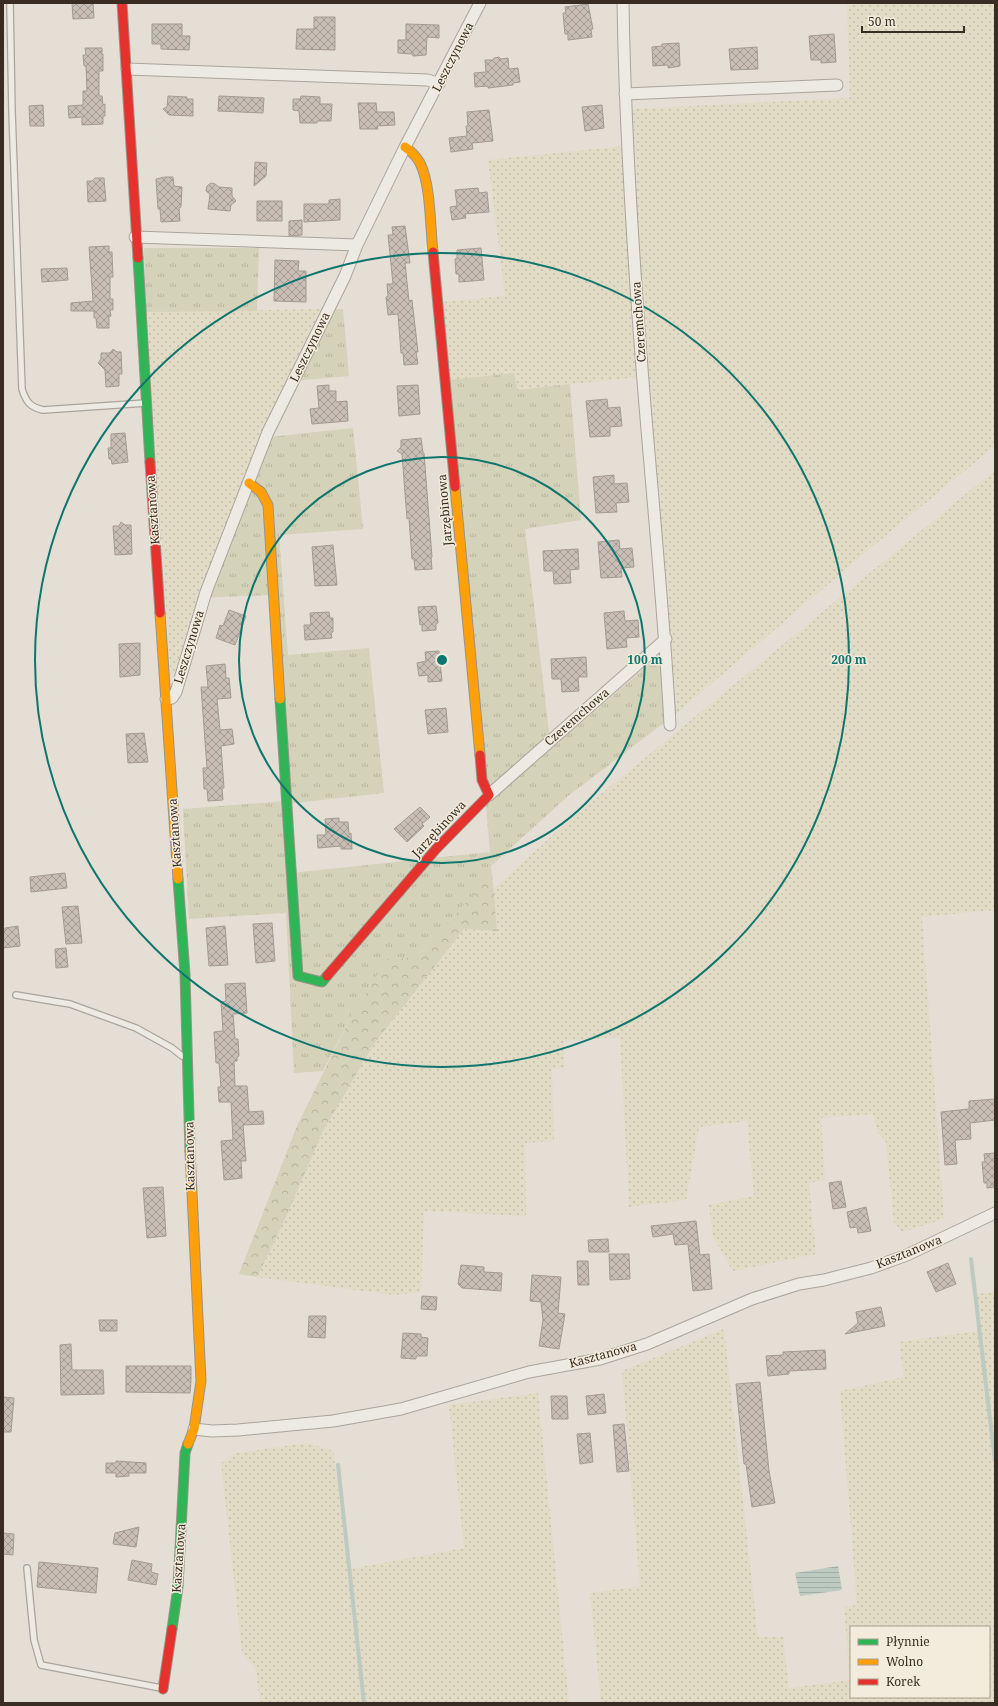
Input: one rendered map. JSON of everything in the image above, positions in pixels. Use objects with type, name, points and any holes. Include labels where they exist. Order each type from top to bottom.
[{"type":"street","name":"Kasztanowa","points":[[122,3],[127,69],[135,237],[185,974],[191,1201],[201,1381],[194,1428],[185,1453],[178,1587],[163,1689]]},
{"type":"street","name":"Leszczynowa","points":[[166,699],[172,698],[176,692],[206,592],[268,432],[345,276],[357,245],[405,147],[480,3]]},
{"type":"street","name":"Czeremchowa","points":[[623,3],[625,94],[643,378],[666,639],[670,725]]},
{"type":"street","points":[[127,69],[428,80],[439,84]]},
{"type":"street","points":[[625,94],[837,85]]},
{"type":"street","name":"Jarzębinowa","points":[[249,483],[257,486],[265,495],[268,505],[298,976],[322,982],[436,849],[489,795],[482,780],[428,200],[424,177],[418,158],[412,150],[405,147]]},
{"type":"street","points":[[135,237],[357,245]]},
{"type":"street","name":"Czeremchowa","points":[[489,795],[666,639]]},
{"type":"street","name":"Kasztanowa","points":[[194,1428],[212,1431],[238,1430],[340,1420],[401,1409],[529,1372],[600,1359],[647,1344],[752,1300],[799,1284],[824,1280],[871,1268],[907,1255],[995,1212]]},
{"type":"lane","points":[[10,3],[12,112],[22,389],[26,401],[34,408],[43,410],[146,403]]},
{"type":"lane","points":[[16,995],[70,1004],[136,1028],[172,1048],[182,1056],[188,1056]]},
{"type":"lane","points":[[27,1568],[34,1640],[41,1664],[163,1689]]},
{"type":"shaded area","points":[[883,3],[995,3],[995,446],[873,546],[677,713],[647,376],[517,390],[449,380],[442,302],[505,296],[488,160],[634,145],[633,109],[850,98],[847,5]]},
{"type":"shaded area","points":[[325,309],[202,598],[171,680],[146,312]]},
{"type":"shaded area","points":[[995,470],[995,910],[922,917],[944,1219],[902,1232],[894,1222],[886,1142],[877,1132],[873,1114],[821,1118],[825,1180],[809,1183],[816,1254],[733,1271],[713,1237],[709,1205],[754,1196],[747,1121],[699,1127],[686,1200],[629,1207],[620,1037],[564,1041],[565,1068],[552,1069],[554,1141],[525,1143],[526,1216],[424,1211],[421,1292],[395,1295],[257,1277],[285,1219],[323,1131],[374,1044],[464,929],[497,931],[493,889],[572,818]]},
{"type":"shaded area","points":[[995,1292],[995,1703],[601,1703],[590,1593],[640,1586],[622,1371],[724,1329],[758,1637],[783,1637],[789,1688],[850,1680],[844,1607],[857,1605],[840,1391],[904,1377],[899,1342],[977,1331],[975,1294]]},
{"type":"shaded area","points":[[538,1393],[569,1703],[260,1703],[256,1669],[242,1652],[221,1463],[237,1453],[307,1443],[333,1451],[350,1569],[464,1548],[449,1405]]},
{"type":"shaded area","points":[[838,1566],[842,1590],[800,1596],[795,1573]]},
{"type":"green space","points":[[144,248],[259,248],[257,311],[146,312]]},
{"type":"green space","points":[[325,309],[343,309],[349,376],[291,381]]},
{"type":"green space","points":[[514,373],[517,390],[570,384],[581,520],[525,529],[551,749],[670,646],[677,713],[568,796],[491,866],[492,874],[416,958],[388,958],[353,1013],[323,1071],[294,1073],[286,913],[189,919],[183,809],[285,801],[269,595],[202,598],[260,438],[353,428],[363,529],[279,535],[288,655],[369,648],[384,793],[286,804],[291,873],[490,852],[449,380]]},
{"type":"green space","points":[[492,874],[497,931],[464,929],[374,1044],[323,1131],[285,1219],[257,1277],[239,1274],[297,1126],[353,1013],[388,958],[416,958]]},
{"type":"building","points":[[72,3],[93,3],[94,18],[73,19]]},
{"type":"building","points":[[588,4],[593,29],[591,29],[592,37],[568,40],[568,34],[565,34],[563,13],[566,13],[565,7]]},
{"type":"building","points":[[314,17],[335,17],[335,50],[296,49],[297,29],[314,29]]},
{"type":"building","points":[[152,24],[182,24],[182,36],[190,36],[189,50],[161,49],[161,44],[152,44]]},
{"type":"building","points":[[406,24],[439,25],[439,38],[427,37],[426,55],[413,56],[412,54],[398,53],[398,40],[406,40]]},
{"type":"building","points":[[834,34],[836,62],[821,63],[821,60],[811,60],[809,36]]},
{"type":"building","points":[[679,43],[680,66],[668,68],[668,65],[653,66],[652,47],[662,46],[662,44]]},
{"type":"building","points":[[757,47],[758,69],[731,70],[729,49]]},
{"type":"building","points":[[85,48],[102,48],[103,71],[99,71],[99,96],[102,96],[103,105],[105,104],[103,124],[82,125],[82,117],[69,118],[68,106],[83,105],[83,91],[87,91],[86,66],[84,66],[83,55],[86,55]]},
{"type":"building","points":[[499,57],[501,59],[508,58],[509,69],[518,68],[520,82],[513,83],[513,85],[488,88],[488,86],[475,87],[474,73],[486,72],[485,60],[493,60],[494,58]]},
{"type":"building","points":[[168,96],[187,97],[186,99],[193,99],[193,116],[169,115],[163,109],[167,107]]},
{"type":"building","points":[[219,96],[264,98],[263,113],[218,111]]},
{"type":"building","points":[[301,96],[320,97],[320,104],[332,104],[331,121],[300,123],[299,111],[293,110],[293,99],[300,99]]},
{"type":"building","points":[[358,103],[376,103],[377,112],[394,112],[395,125],[377,126],[378,129],[360,129]]},
{"type":"building","points":[[43,105],[44,126],[30,126],[29,106]]},
{"type":"building","points":[[602,105],[604,128],[585,131],[582,107]]},
{"type":"building","points":[[489,110],[493,141],[472,143],[473,149],[451,152],[449,138],[467,136],[467,112]]},
{"type":"building","points":[[255,162],[267,163],[266,176],[254,186]]},
{"type":"building","points":[[173,177],[174,186],[182,187],[181,207],[179,208],[180,221],[161,222],[160,209],[158,209],[156,179]]},
{"type":"building","points":[[95,178],[104,178],[106,201],[88,202],[87,181],[92,181]]},
{"type":"building","points":[[211,183],[219,187],[232,188],[232,196],[236,201],[231,205],[230,211],[208,209],[210,194],[206,191],[207,186]]},
{"type":"building","points":[[478,188],[479,193],[487,192],[489,212],[465,214],[466,218],[452,220],[450,207],[457,206],[455,190]]},
{"type":"building","points":[[340,199],[340,220],[304,222],[304,204],[329,204],[329,200]]},
{"type":"building","points":[[257,201],[282,201],[282,221],[257,221]]},
{"type":"building","points":[[302,220],[302,235],[289,236],[289,221]]},
{"type":"building","points":[[405,226],[410,263],[405,263],[409,301],[412,300],[418,364],[404,365],[403,353],[401,353],[398,314],[388,315],[386,297],[388,297],[387,284],[393,284],[388,235],[393,235],[392,227]]},
{"type":"building","points":[[109,246],[109,252],[112,252],[113,277],[110,277],[110,299],[113,299],[113,310],[110,310],[111,316],[109,317],[109,328],[97,328],[96,318],[94,318],[94,311],[71,311],[71,303],[93,301],[89,247]]},
{"type":"building","points":[[481,248],[484,280],[459,282],[459,274],[456,274],[455,259],[457,259],[457,250]]},
{"type":"building","points":[[275,260],[299,261],[298,271],[306,271],[306,302],[274,301]]},
{"type":"building","points":[[67,268],[68,280],[42,282],[41,269]]},
{"type":"building","points":[[113,349],[117,352],[121,352],[122,374],[119,374],[119,386],[106,387],[105,370],[98,363],[101,359],[101,353],[110,353]]},
{"type":"building","points":[[329,385],[329,391],[336,391],[336,402],[347,401],[348,421],[312,424],[310,409],[319,408],[317,386]]},
{"type":"building","points":[[418,385],[420,414],[399,416],[397,386]]},
{"type":"building","points":[[607,399],[608,408],[620,407],[622,426],[610,427],[610,436],[590,437],[586,401]]},
{"type":"building","points":[[125,433],[128,462],[112,464],[111,459],[109,459],[108,448],[111,448],[111,434]]},
{"type":"building","points":[[421,438],[424,453],[432,569],[415,570],[414,559],[412,559],[409,518],[407,519],[402,454],[397,451],[401,447],[401,440]]},
{"type":"building","points":[[614,475],[614,484],[627,483],[629,502],[616,503],[617,512],[596,513],[593,477]]},
{"type":"building","points":[[121,522],[125,525],[131,525],[132,554],[115,555],[113,526],[119,526]]},
{"type":"building","points":[[619,540],[620,549],[632,548],[634,567],[621,568],[622,577],[601,578],[598,542]]},
{"type":"building","points":[[333,545],[337,585],[315,586],[312,547]]},
{"type":"building","points":[[578,549],[579,569],[570,570],[571,583],[554,584],[553,571],[544,571],[543,551]]},
{"type":"building","points":[[436,606],[438,623],[436,623],[436,630],[422,631],[418,607]]},
{"type":"building","points":[[229,610],[246,616],[235,645],[216,638],[220,625],[223,626]]},
{"type":"building","points":[[624,611],[625,621],[638,620],[639,637],[626,638],[627,647],[607,649],[604,613]]},
{"type":"building","points":[[329,612],[330,618],[333,618],[333,632],[331,632],[332,638],[305,640],[304,625],[311,625],[310,613]]},
{"type":"building","points":[[140,643],[140,675],[120,677],[119,644]]},
{"type":"building","points":[[439,651],[442,681],[428,682],[428,675],[419,676],[417,663],[426,661],[425,652]]},
{"type":"building","points":[[586,657],[587,677],[578,677],[579,691],[562,692],[561,679],[552,679],[551,659]]},
{"type":"building","points":[[225,664],[226,678],[229,678],[231,698],[217,699],[220,730],[232,729],[234,744],[221,746],[224,788],[222,788],[223,800],[208,801],[207,789],[204,789],[203,768],[207,768],[201,687],[208,687],[206,666]]},
{"type":"building","points":[[446,708],[448,732],[428,734],[425,710]]},
{"type":"building","points":[[144,733],[148,762],[128,763],[126,734]]},
{"type":"building","points":[[420,807],[430,817],[422,824],[424,826],[407,842],[394,829]]},
{"type":"building","points":[[339,818],[339,822],[348,822],[349,834],[351,833],[352,849],[341,849],[341,846],[318,848],[317,835],[326,835],[325,819]]},
{"type":"building","points":[[65,873],[67,888],[31,892],[30,877]]},
{"type":"building","points":[[78,906],[82,943],[66,944],[62,907]]},
{"type":"building","points":[[272,923],[275,961],[256,963],[253,924]]},
{"type":"building","points":[[18,926],[20,946],[3,948],[3,931],[5,931],[5,928]]},
{"type":"building","points":[[225,926],[228,965],[209,966],[206,928]]},
{"type":"building","points":[[66,948],[68,967],[56,968],[55,949]]},
{"type":"building","points":[[245,983],[247,1013],[233,1014],[235,1039],[238,1039],[239,1056],[237,1057],[237,1061],[234,1061],[235,1086],[247,1086],[249,1112],[263,1111],[264,1124],[243,1125],[246,1161],[241,1161],[242,1178],[224,1180],[221,1141],[233,1140],[231,1102],[219,1102],[218,1087],[221,1087],[219,1063],[216,1063],[214,1032],[223,1031],[221,1002],[226,1001],[225,984]]},
{"type":"building","points":[[995,1099],[995,1120],[970,1123],[971,1139],[955,1140],[957,1164],[945,1165],[941,1112],[969,1109],[969,1101]]},
{"type":"building","points":[[995,1153],[995,1187],[987,1188],[987,1183],[984,1183],[982,1162],[985,1162],[984,1154]]},
{"type":"building","points":[[841,1181],[846,1207],[833,1209],[829,1183]]},
{"type":"building","points":[[163,1187],[166,1236],[147,1238],[143,1188]]},
{"type":"building","points":[[866,1207],[871,1231],[858,1233],[857,1227],[850,1228],[847,1212]]},
{"type":"building","points":[[696,1221],[700,1255],[709,1254],[712,1289],[693,1291],[688,1244],[675,1245],[673,1234],[653,1237],[651,1226]]},
{"type":"building","points":[[608,1239],[609,1252],[589,1252],[588,1240]]},
{"type":"building","points":[[609,1254],[629,1254],[630,1279],[610,1280]]},
{"type":"building","points":[[577,1261],[588,1261],[589,1285],[578,1285]]},
{"type":"building","points":[[948,1263],[956,1284],[936,1292],[927,1272]]},
{"type":"building","points":[[461,1265],[484,1267],[484,1272],[502,1273],[501,1291],[462,1288],[458,1284]]},
{"type":"building","points":[[532,1275],[561,1277],[558,1313],[565,1314],[559,1349],[539,1346],[543,1320],[541,1302],[530,1301]]},
{"type":"building","points":[[422,1296],[437,1297],[436,1310],[421,1309]]},
{"type":"building","points":[[881,1307],[885,1326],[845,1334],[858,1323],[856,1312]]},
{"type":"building","points":[[309,1316],[326,1316],[325,1338],[308,1337]]},
{"type":"building","points":[[99,1320],[117,1320],[117,1331],[100,1331]]},
{"type":"building","points":[[403,1333],[421,1334],[421,1337],[428,1338],[427,1356],[416,1356],[416,1359],[401,1358]]},
{"type":"building","points":[[71,1344],[72,1370],[103,1370],[104,1394],[61,1395],[60,1345]]},
{"type":"building","points":[[825,1350],[826,1369],[789,1371],[789,1374],[768,1376],[766,1356],[783,1355],[783,1352]]},
{"type":"building","points":[[126,1366],[191,1366],[190,1393],[126,1392]]},
{"type":"building","points":[[760,1382],[769,1471],[775,1503],[752,1507],[746,1464],[744,1464],[736,1384]]},
{"type":"building","points":[[604,1394],[606,1413],[588,1415],[586,1396]]},
{"type":"building","points":[[551,1396],[567,1396],[568,1419],[552,1419]]},
{"type":"building","points":[[3,1397],[14,1398],[11,1432],[3,1432]]},
{"type":"building","points":[[624,1424],[629,1471],[617,1472],[613,1425]]},
{"type":"building","points":[[590,1433],[593,1462],[580,1464],[577,1434]]},
{"type":"building","points":[[116,1461],[146,1463],[146,1473],[129,1473],[129,1476],[116,1477],[116,1473],[106,1473],[106,1463],[116,1463]]},
{"type":"building","points":[[139,1527],[136,1547],[113,1544],[115,1533]]},
{"type":"building","points":[[3,1533],[14,1534],[13,1555],[3,1554]]},
{"type":"building","points":[[132,1560],[152,1564],[151,1572],[158,1574],[156,1585],[128,1580]]},
{"type":"building","points":[[39,1562],[98,1568],[96,1593],[37,1587]]},
{"type":"waterway","points":[[971,1259],[995,1461]]},
{"type":"waterway","points":[[338,1465],[364,1703]]},
{"type":"traffic: fast","points":[[138,258],[150,462]]},
{"type":"traffic: fast","points":[[280,699],[298,976],[322,982],[327,976]]},
{"type":"traffic: fast","points":[[178,879],[185,974],[190,1151]]},
{"type":"traffic: fast","points":[[172,1629],[178,1587],[185,1453],[188,1444]]},
{"type":"traffic: slow","points":[[405,147],[417,158],[424,172],[430,206],[433,252]]},
{"type":"traffic: slow","points":[[249,483],[261,492],[268,505],[280,699]]},
{"type":"traffic: slow","points":[[455,487],[480,755]]},
{"type":"traffic: slow","points":[[160,613],[178,879]]},
{"type":"traffic: slow","points":[[188,1444],[194,1429],[201,1381],[190,1151]]},
{"type":"traffic: jam","points":[[122,3],[138,258]]},
{"type":"traffic: jam","points":[[433,252],[455,487]]},
{"type":"traffic: jam","points":[[150,462],[160,613]]},
{"type":"traffic: jam","points":[[327,976],[436,849],[489,795],[482,780],[480,755]]},
{"type":"traffic: jam","points":[[163,1689],[172,1629]]}]
